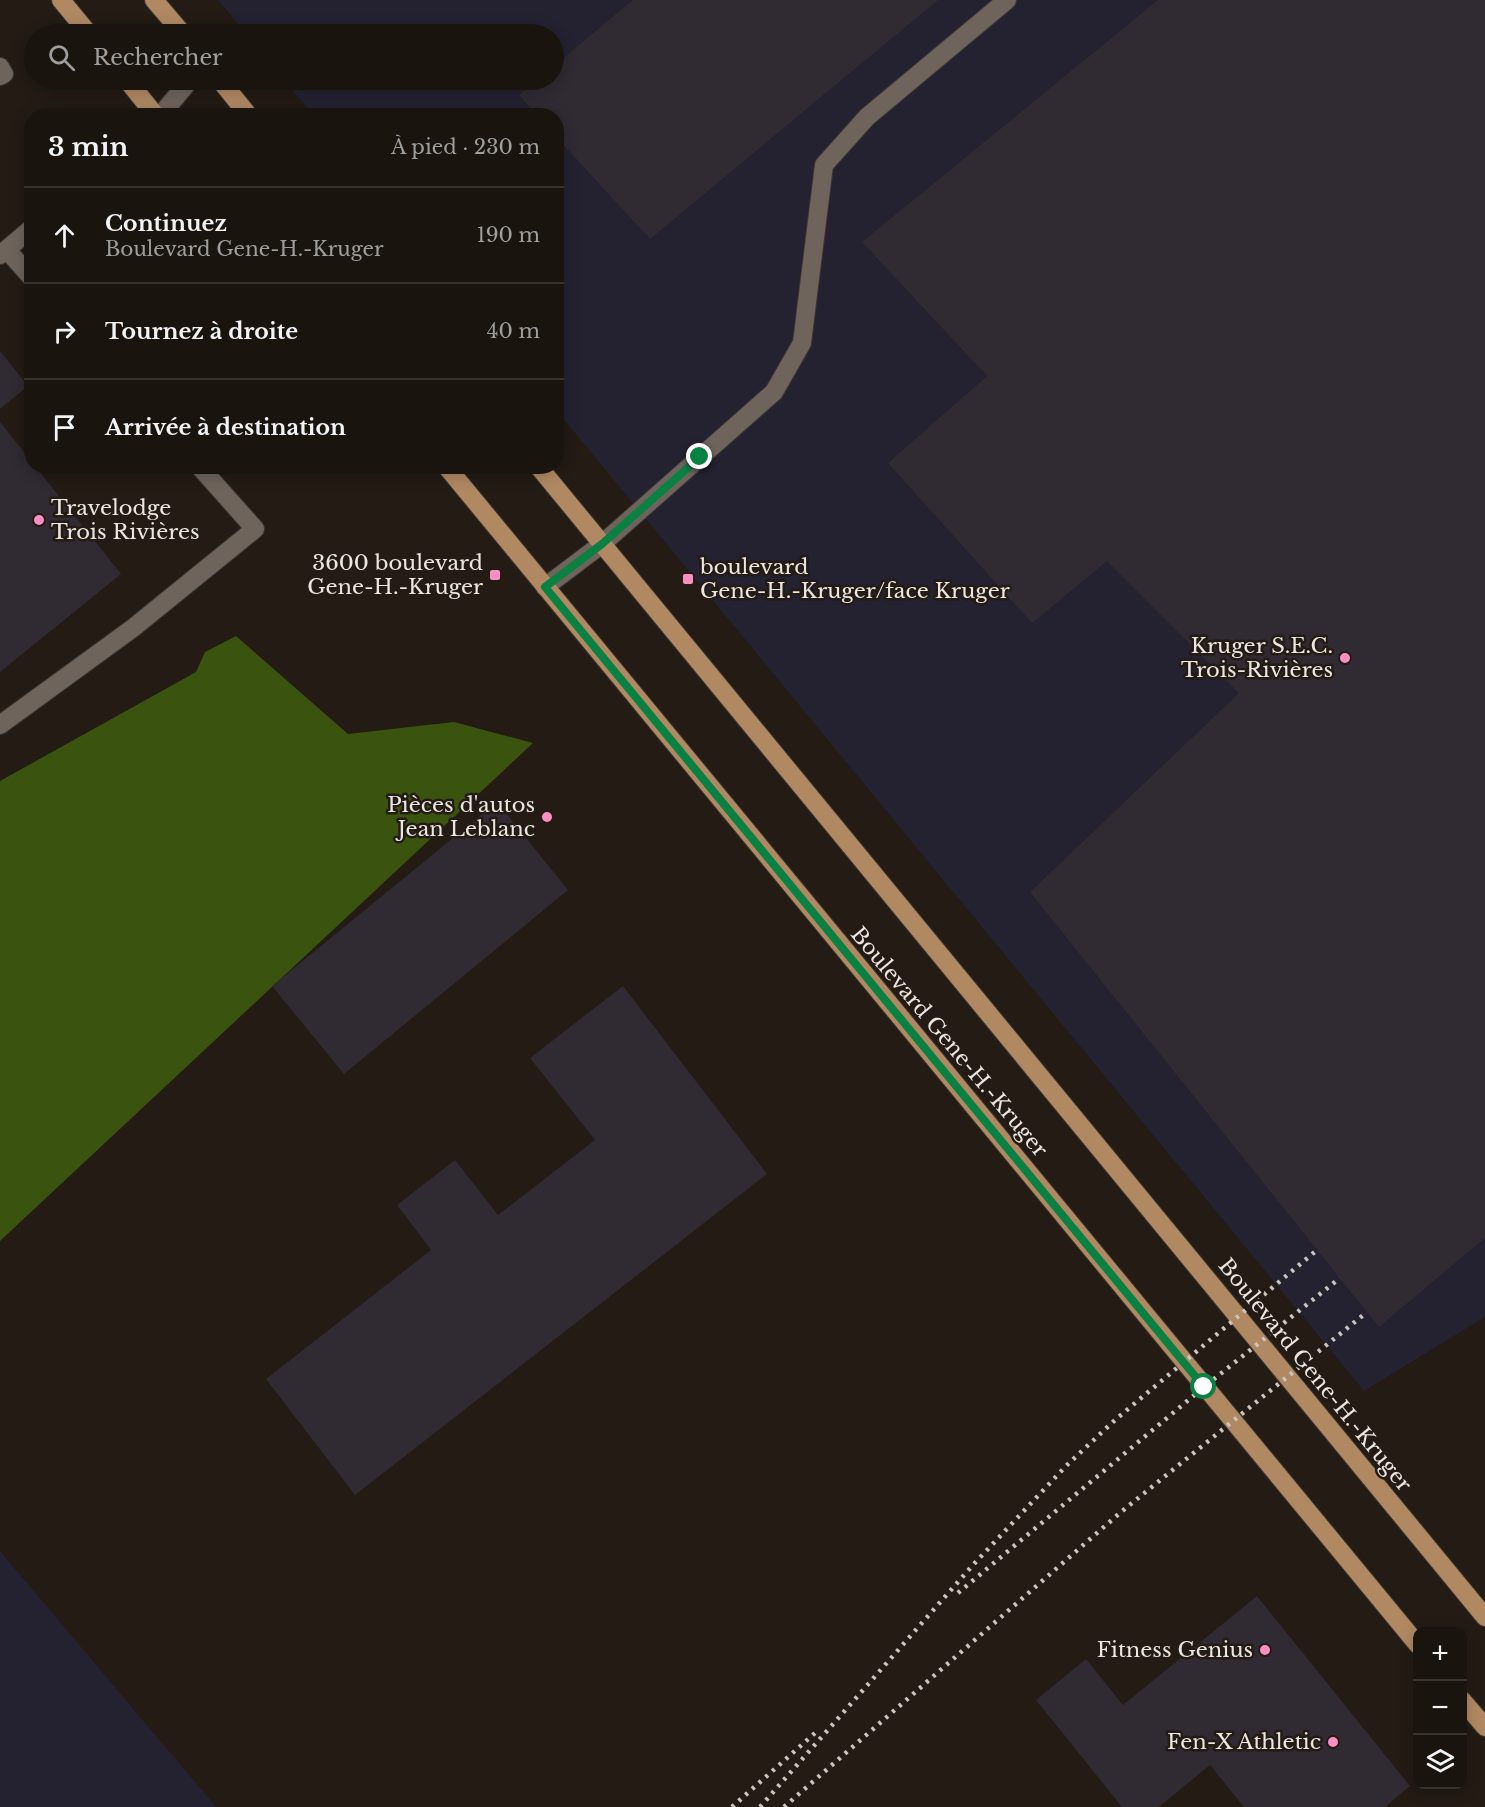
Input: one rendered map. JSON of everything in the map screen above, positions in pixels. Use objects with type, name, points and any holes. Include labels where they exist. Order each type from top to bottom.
[{"type":"main road","points":[[61,0],[81,24]]},
{"type":"main road","points":[[154,0],[174,24]]},
{"type":"main road","points":[[135,90],[151,108]]},
{"type":"main road","points":[[228,90],[243,108]]},
{"type":"main road","name":"Boulevard Gene-H.-Kruger","points":[[453,474],[1413,1639]]},
{"type":"main road","name":"Boulevard Gene-H.-Kruger","points":[[545,474],[1485,1617]]},
{"type":"main road","points":[[1467,1706],[1485,1727]]},
{"type":"lane","points":[[545,587],[602,544],[774,392],[802,343],[824,165],[867,117],[1007,0]]},
{"type":"lane","points":[[0,67],[4,74],[0,76]]},
{"type":"lane","points":[[165,108],[181,90]]},
{"type":"lane","points":[[24,235],[3,252],[24,271]]},
{"type":"lane","points":[[0,725],[133,628],[255,529],[206,474]]},
{"type":"shaded area","points":[[218,0],[1485,0],[1485,1317],[1364,1391],[564,420],[564,108],[307,108],[292,90],[564,90],[564,24],[238,24]]},
{"type":"shaded area","points":[[0,1551],[216,1807],[0,1807]]},
{"type":"green space","points":[[236,636],[348,734],[454,722],[533,743],[0,1241],[0,781],[196,672],[205,652]]},
{"type":"building","points":[[633,0],[938,0],[650,239],[564,146],[564,108],[530,108],[519,95],[525,90],[564,90],[564,58]]},
{"type":"building","name":"Kruger S.E.C. Trois-Rivières","points":[[1158,0],[1485,0],[1485,1238],[1379,1327],[1030,892],[1239,693],[1107,561],[1032,623],[888,463],[987,376],[862,242]]},
{"type":"building","points":[[0,351],[24,381],[24,389],[0,409]]},
{"type":"building","name":"Travelodge Trois Rivières","points":[[0,422],[24,452],[24,474],[41,474],[121,574],[0,672]]},
{"type":"building","points":[[497,802],[568,890],[344,1074],[272,986]]},
{"type":"building","points":[[623,986],[767,1174],[355,1495],[266,1379],[431,1250],[397,1205],[455,1160],[498,1215],[595,1140],[530,1058]]},
{"type":"building","points":[[1257,1596],[1410,1786],[1385,1807],[1244,1807],[1210,1765],[1159,1807],[1122,1807],[1036,1700],[1086,1659],[1123,1705]]},
{"type":"railway","points":[[760,1807],[973,1565],[1066,1466],[1115,1420],[1317,1250]]},
{"type":"railway","points":[[958,1593],[1204,1387],[1340,1278]]},
{"type":"railway","points":[[784,1807],[1121,1512],[1367,1312]]},
{"type":"railway","points":[[732,1807],[815,1733]]},
{"type":"place","name":"Travelodge Trois Rivières","points":[[39,520]]},
{"type":"place","name":"3600 boulevard Gene-H.-Kruger","points":[[495,575]]},
{"type":"place","name":"boulevard Gene-H.-Kruger/face Kruger","points":[[688,579]]},
{"type":"place","name":"Kruger S.E.C. Trois-Rivières","points":[[1345,658]]},
{"type":"place","name":"Pièces d'autos Jean Leblanc","points":[[547,817]]},
{"type":"place","name":"Fitness Genius","points":[[1265,1650]]},
{"type":"place","name":"Fen-X Athletic","points":[[1333,1742]]},
{"type":"route","points":[[700,457],[602,544],[545,587],[1204,1387]]}]
